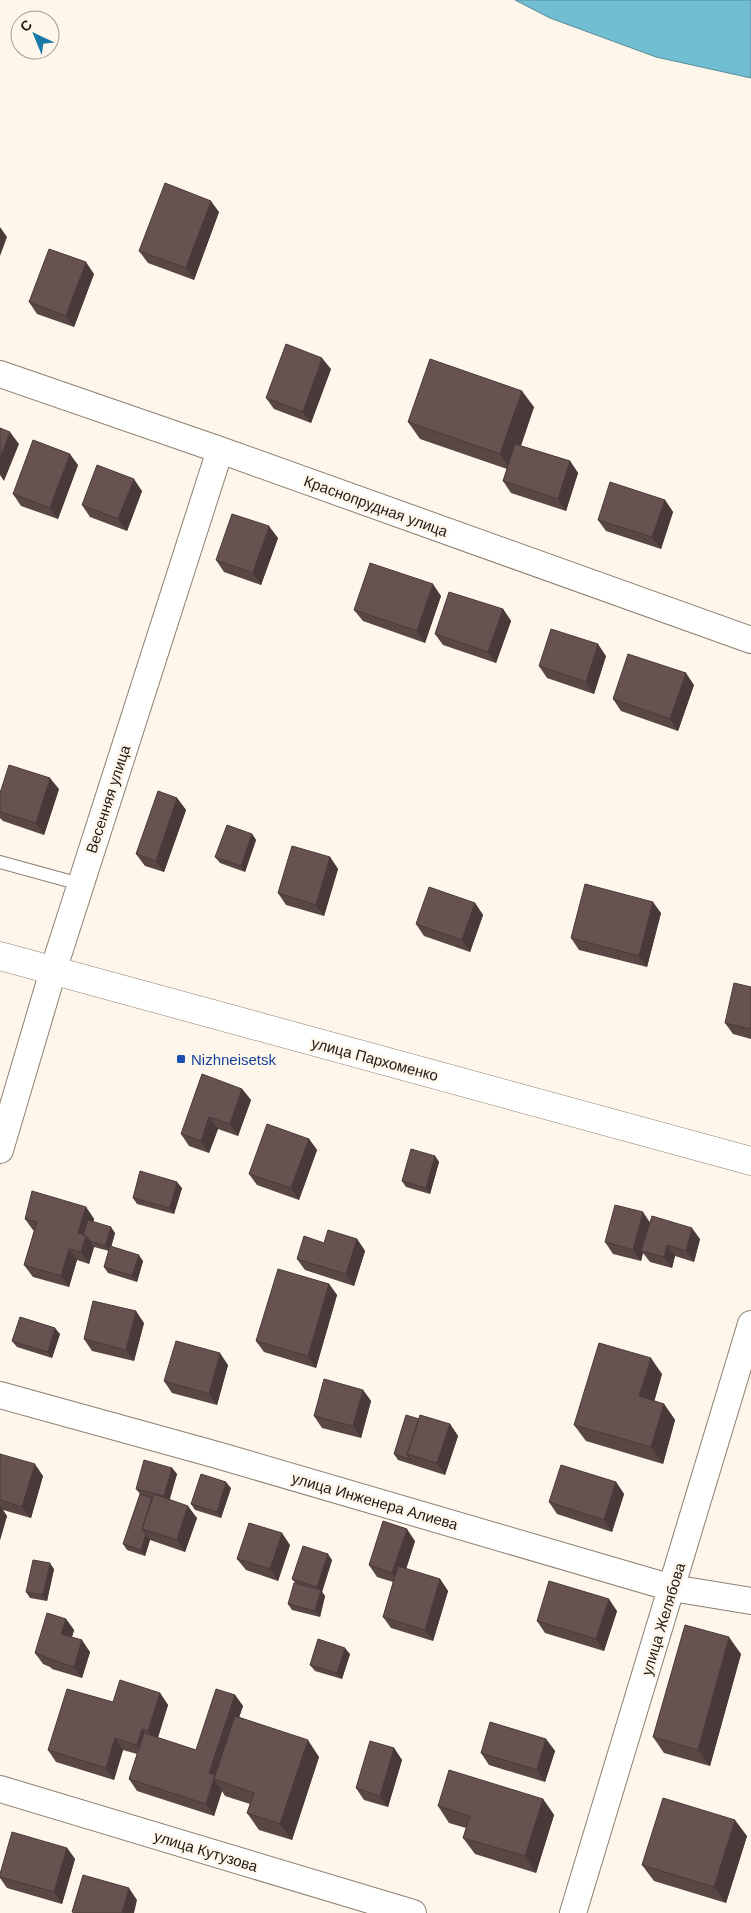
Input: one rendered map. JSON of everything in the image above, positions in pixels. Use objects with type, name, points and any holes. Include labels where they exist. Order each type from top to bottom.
[{"type":"main road","name":"улица Пархоменко","points":[[0,956],[751,1161]]},
{"type":"street","name":"Краснопрудная улица","points":[[0,374],[220,450],[751,640]]},
{"type":"street","name":"Весенняя улица","points":[[0,1150],[52,971],[220,450]]},
{"type":"street","name":"улица Желябова","points":[[573,1913],[751,1324]]},
{"type":"street","name":"улица Инженера Алиева","points":[[0,1395],[217,1454],[672,1588],[751,1601]]},
{"type":"street","name":"улица Кутузова","points":[[0,1789],[413,1913]]},
{"type":"lane","points":[[0,862],[80,884]]},
{"type":"water","points":[[515,0],[751,0],[751,78],[656,57],[550,18]]},
{"type":"building","points":[[165,183],[211,201],[186,268],[139,251]]},
{"type":"building","points":[[49,249],[86,262],[66,316],[29,302]]},
{"type":"building","points":[[286,344],[322,358],[303,412],[266,398]]},
{"type":"building","points":[[430,359],[522,391],[500,454],[408,422]]},
{"type":"building","points":[[0,428],[10,432],[0,458]]},
{"type":"building","points":[[33,440],[70,454],[50,508],[13,494]]},
{"type":"building","points":[[515,444],[570,461],[558,499],[503,481]]},
{"type":"building","points":[[97,465],[134,479],[118,519],[82,505]]},
{"type":"building","points":[[610,482],[665,500],[652,537],[598,520]]},
{"type":"building","points":[[232,514],[269,526],[253,573],[216,560]]},
{"type":"building","points":[[370,563],[433,584],[417,631],[354,610]]},
{"type":"building","points":[[449,592],[503,609],[488,652],[435,634]]},
{"type":"building","points":[[551,629],[598,644],[586,682],[539,666]]},
{"type":"building","points":[[628,654],[686,673],[670,719],[613,699]]},
{"type":"building","points":[[9,765],[50,778],[36,823],[0,812],[0,793]]},
{"type":"building","points":[[158,791],[177,798],[156,861],[136,854]]},
{"type":"building","points":[[227,825],[252,834],[241,866],[215,857]]},
{"type":"building","points":[[292,846],[330,857],[316,905],[278,893]]},
{"type":"building","points":[[585,884],[653,902],[639,956],[571,938]]},
{"type":"building","points":[[429,887],[475,903],[462,940],[416,924]]},
{"type":"building","points":[[734,983],[751,987],[751,1029],[725,1023]]},
{"type":"building","points":[[202,1074],[242,1089],[230,1124],[209,1117],[201,1141],[181,1134]]},
{"type":"building","points":[[267,1124],[309,1139],[291,1188],[249,1174]]},
{"type":"building","points":[[411,1149],[435,1156],[426,1188],[402,1181]]},
{"type":"building","points":[[140,1171],[177,1182],[170,1208],[133,1198]]},
{"type":"building","points":[[32,1191],[86,1207],[78,1233],[86,1236],[81,1252],[69,1249],[61,1276],[24,1265],[37,1222],[25,1219]]},
{"type":"building","points":[[615,1205],[643,1212],[633,1250],[605,1242]]},
{"type":"building","points":[[652,1216],[692,1228],[686,1251],[667,1245],[664,1257],[641,1251]]},
{"type":"building","points":[[88,1220],[111,1227],[105,1246],[90,1241],[83,1235]]},
{"type":"building","points":[[328,1230],[357,1239],[346,1274],[297,1259],[304,1236],[324,1243]]},
{"type":"building","points":[[110,1246],[139,1255],[132,1276],[104,1267]]},
{"type":"building","points":[[278,1269],[329,1284],[308,1356],[256,1341]]},
{"type":"building","points":[[93,1301],[136,1311],[126,1350],[84,1339]]},
{"type":"building","points":[[20,1317],[55,1328],[48,1352],[12,1341]]},
{"type":"building","points":[[176,1341],[220,1353],[209,1394],[164,1381]]},
{"type":"building","points":[[599,1343],[651,1358],[639,1396],[664,1404],[651,1447],[574,1425]]},
{"type":"building","points":[[324,1379],[363,1390],[353,1426],[314,1416]]},
{"type":"building","points":[[406,1415],[419,1419],[407,1454],[411,1460],[394,1454]]},
{"type":"building","points":[[420,1415],[450,1424],[437,1463],[407,1454]]},
{"type":"building","points":[[0,1454],[35,1464],[22,1507],[0,1500]]},
{"type":"building","points":[[144,1460],[172,1468],[164,1496],[136,1489]]},
{"type":"building","points":[[561,1465],[616,1482],[604,1520],[549,1502]]},
{"type":"building","points":[[201,1474],[226,1482],[217,1512],[191,1504]]},
{"type":"building","points":[[140,1494],[152,1498],[142,1529],[146,1534],[141,1550],[123,1544]]},
{"type":"building","points":[[154,1494],[188,1506],[177,1540],[142,1529]]},
{"type":"building","points":[[383,1521],[407,1529],[392,1573],[369,1565]]},
{"type":"building","points":[[249,1523],[282,1533],[270,1569],[237,1559]]},
{"type":"building","points":[[303,1546],[328,1554],[317,1587],[292,1579]]},
{"type":"building","points":[[33,1560],[50,1563],[43,1595],[26,1592]]},
{"type":"building","points":[[398,1566],[440,1579],[425,1630],[383,1617]]},
{"type":"building","points":[[549,1581],[609,1599],[596,1639],[537,1621]]},
{"type":"building","points":[[294,1583],[321,1590],[315,1611],[288,1604]]},
{"type":"building","points":[[47,1613],[66,1619],[61,1634],[82,1640],[74,1667],[35,1653]]},
{"type":"building","points":[[685,1625],[729,1637],[698,1750],[653,1737]]},
{"type":"building","points":[[318,1639],[345,1648],[337,1673],[310,1665]]},
{"type":"building","points":[[120,1680],[160,1693],[148,1731],[142,1729],[137,1745],[115,1738],[106,1768],[48,1750],[67,1689],[113,1702]]},
{"type":"building","points":[[216,1689],[235,1695],[209,1773],[215,1775],[206,1804],[129,1779],[144,1733],[196,1750]]},
{"type":"building","points":[[235,1716],[308,1740],[280,1824],[247,1813],[254,1793],[214,1779]]},
{"type":"building","points":[[490,1722],[546,1739],[537,1770],[481,1753]]},
{"type":"building","points":[[370,1741],[394,1748],[380,1796],[356,1788]]},
{"type":"building","points":[[449,1770],[543,1799],[525,1856],[463,1838],[470,1816],[438,1806]]},
{"type":"building","points":[[663,1798],[735,1820],[714,1887],[642,1865]]},
{"type":"building","points":[[12,1832],[67,1848],[54,1892],[0,1877]]},
{"type":"building","points":[[83,1875],[129,1888],[122,1913],[72,1912]]},
{"type":"place","name":"Nizhneisetsk","points":[[181,1059]]}]
